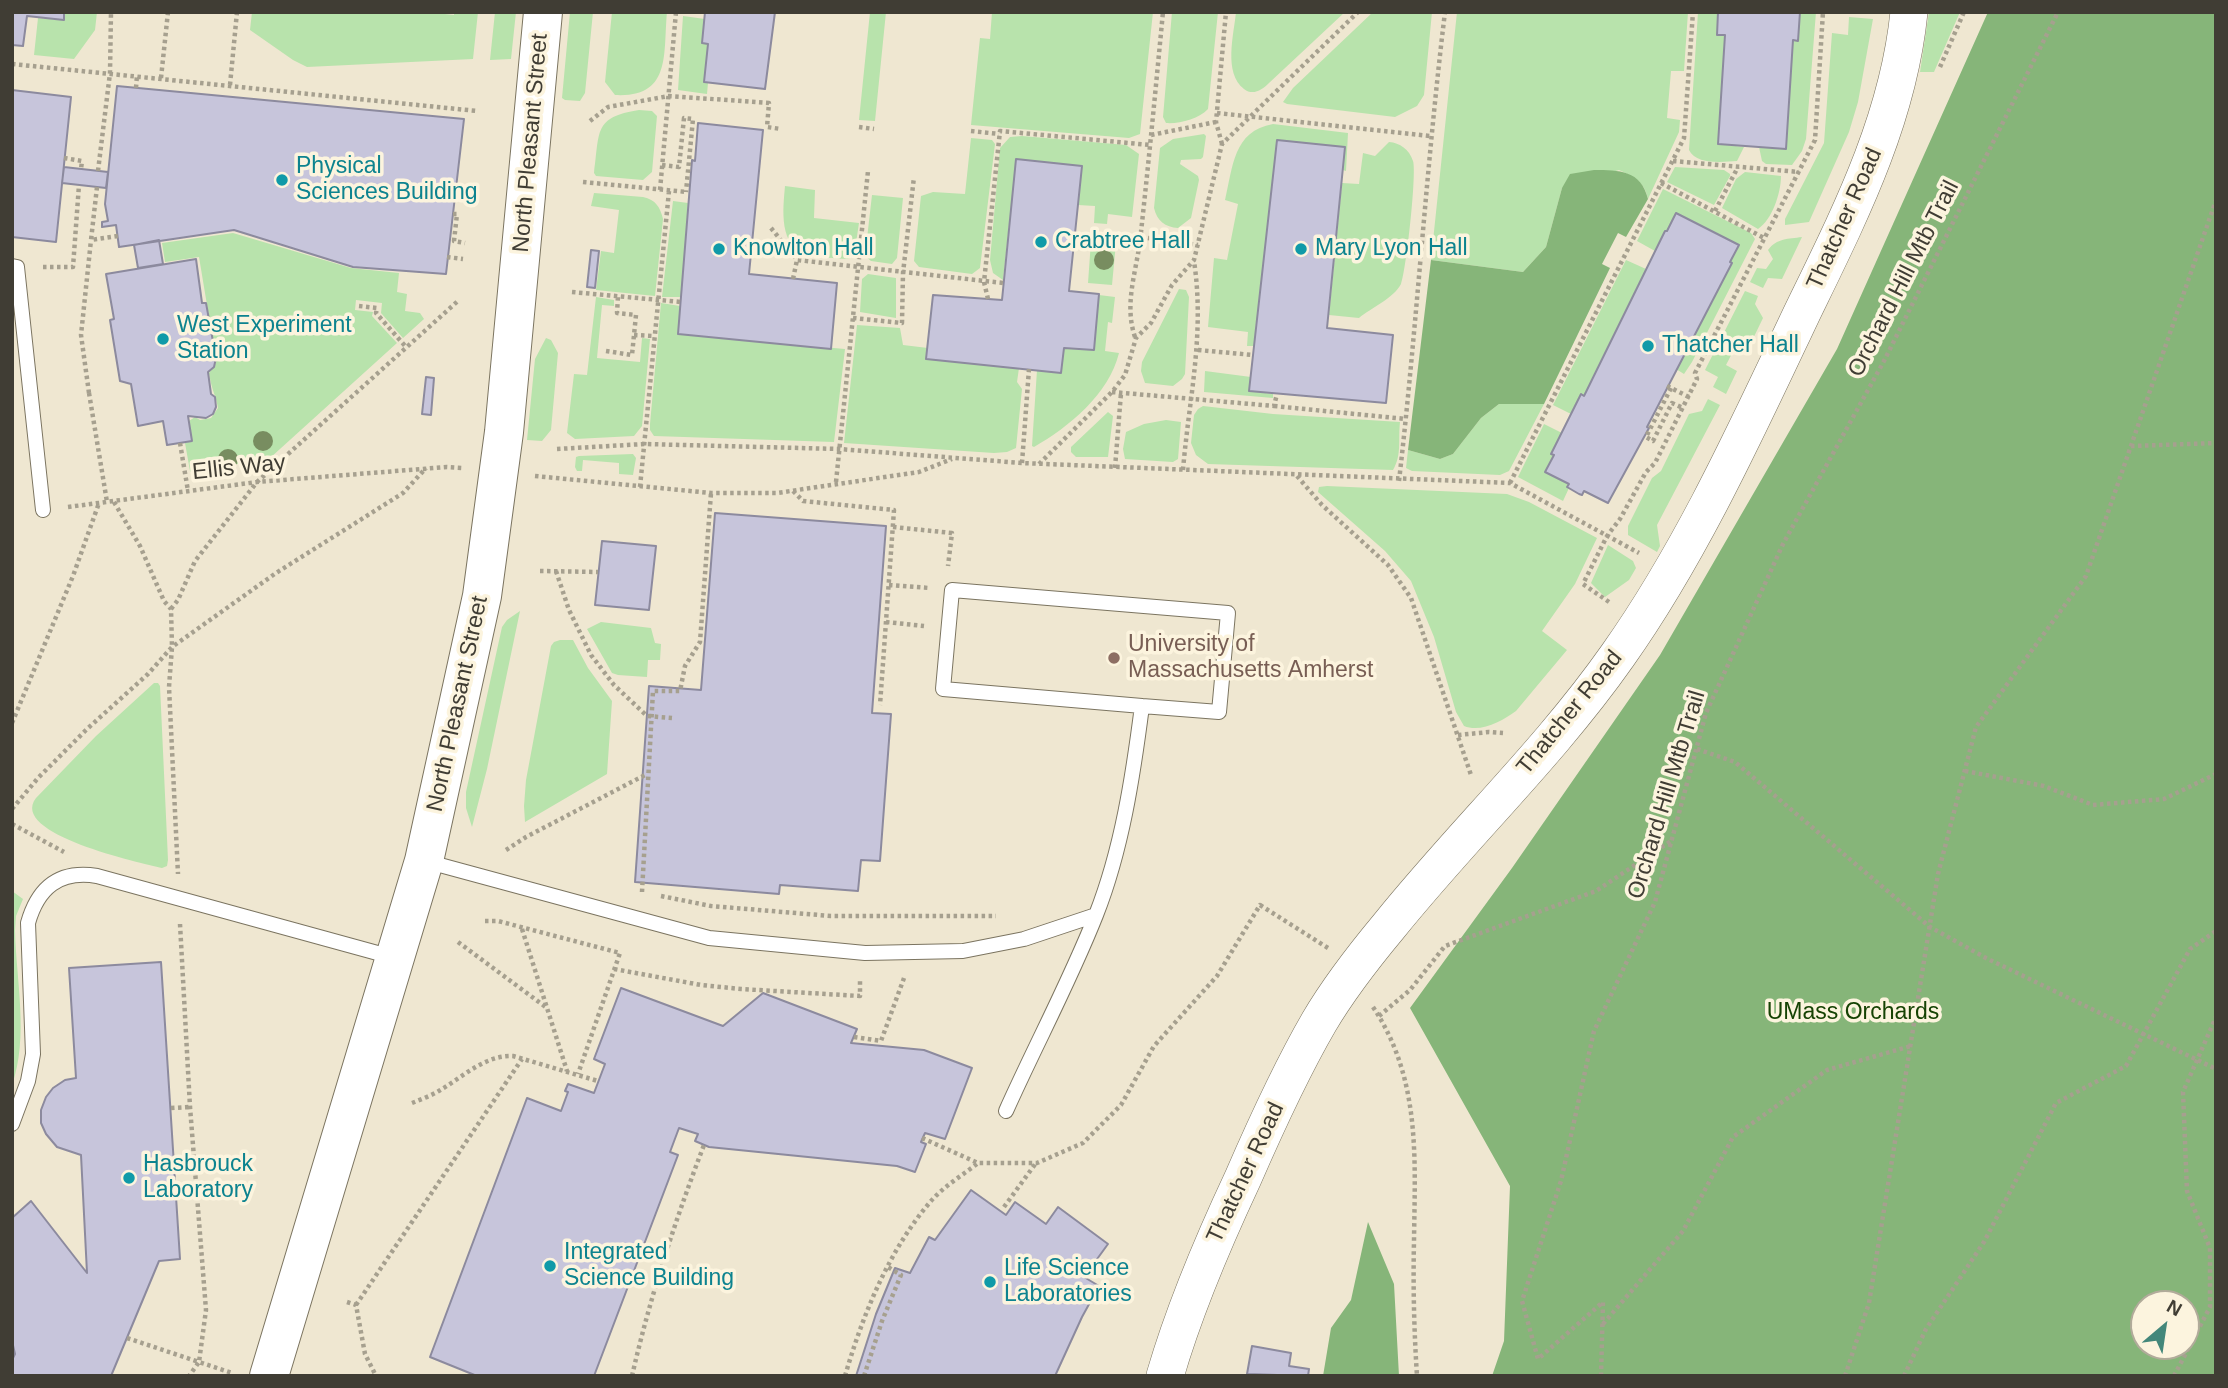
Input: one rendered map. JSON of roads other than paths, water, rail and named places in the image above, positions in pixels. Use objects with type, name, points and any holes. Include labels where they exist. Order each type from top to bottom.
[{"type":"main road","name":"North Pleasant Street","points":[[252,1375],[365,1060],[424,861],[482,596],[502,454],[542,12]]},
{"type":"street","name":"Thatcher Road","points":[[1165,1376],[1188,1304],[1218,1231],[1299,1058],[1321,1019],[1390,924],[1589,695],[1640,622],[1671,570],[1765,391],[1859,195],[1888,117],[1909,12]]},
{"type":"lane","points":[[15,267],[43,510]]},
{"type":"lane","points":[[952,590],[1228,614],[1219,712],[1142,706],[943,689],[952,590]]},
{"type":"lane","points":[[1006,1111],[1096,915],[1115,852],[1134,771],[1142,706]]},
{"type":"lane","points":[[424,861],[709,938],[865,953],[963,951],[1024,939],[1096,915]]},
{"type":"lane","points":[[12,1124],[28,1081],[33,1054],[28,923],[41,893],[60,879],[86,874],[97,876],[394,957]]},
{"type":"place","name":"Physical Sciences Building","points":[[282,180]]},
{"type":"place","name":"Crabtree Hall","points":[[1041,242]]},
{"type":"place","name":"Knowlton Hall","points":[[719,249]]},
{"type":"place","name":"Mary Lyon Hall","points":[[1301,249]]},
{"type":"place","name":"West Experiment Station","points":[[163,339]]},
{"type":"place","name":"Thatcher Hall","points":[[1648,346]]},
{"type":"place","name":"University of Massachusetts Amherst","points":[[1114,658]]},
{"type":"place","name":"Hasbrouck Laboratory","points":[[129,1178]]},
{"type":"place","name":"Integrated Science Building","points":[[550,1266]]},
{"type":"place","name":"Life Science Laboratories","points":[[990,1282]]},
{"type":"park label","name":"UMass Orchards","points":[[1853,1013]]}]
